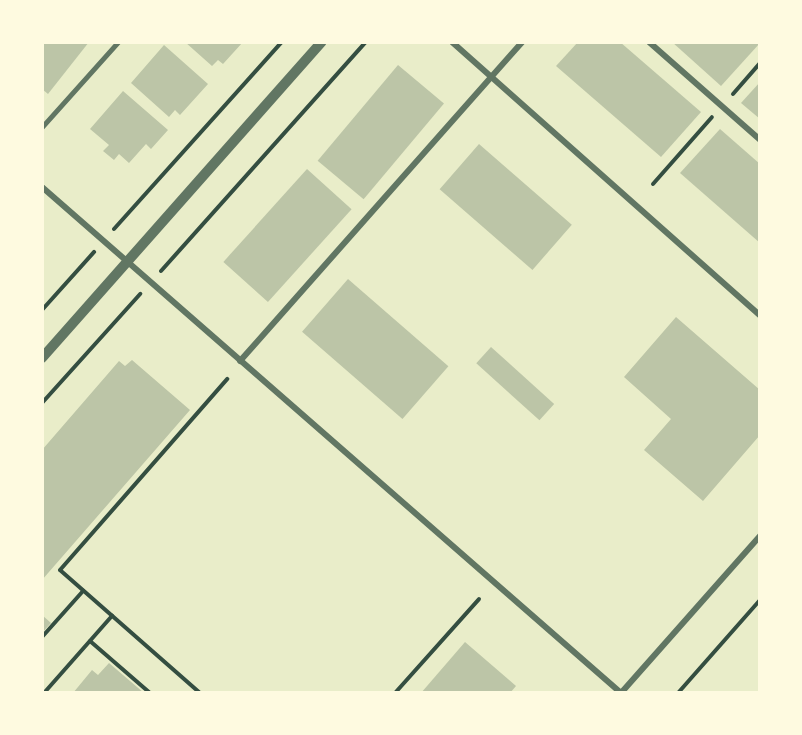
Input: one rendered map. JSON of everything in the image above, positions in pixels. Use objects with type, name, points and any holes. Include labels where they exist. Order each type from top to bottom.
[{"type":"street","points":[[42,358],[322,42]]},
{"type":"street","points":[[452,42],[760,315]]},
{"type":"street","points":[[240,361],[522,42]]},
{"type":"street","points":[[649,42],[760,140]]},
{"type":"street","points":[[42,187],[621,693],[760,536]]},
{"type":"lane","points":[[42,127],[118,42]]},
{"type":"path","points":[[42,310],[282,42]]},
{"type":"path","points":[[42,403],[366,42]]},
{"type":"path","points":[[653,184],[760,63]]},
{"type":"path","points":[[200,693],[60,570],[226,379]]},
{"type":"path","points":[[42,638],[83,590]]},
{"type":"path","points":[[395,693],[479,599]]},
{"type":"path","points":[[678,693],[760,600]]},
{"type":"path","points":[[44,693],[112,616]]},
{"type":"path","points":[[90,640],[150,693]]},
{"type":"building","points":[[42,42],[89,42],[48,94],[42,89]]},
{"type":"building","points":[[185,42],[243,42],[223,64],[218,60],[212,66]]},
{"type":"building","points":[[578,42],[620,42],[701,112],[661,157],[556,66]]},
{"type":"building","points":[[672,42],[760,42],[760,43],[721,86]]},
{"type":"building","points":[[164,45],[208,84],[180,115],[175,110],[169,117],[131,83]]},
{"type":"building","points":[[398,65],[444,104],[364,199],[318,161]]},
{"type":"building","points":[[760,82],[760,119],[741,103]]},
{"type":"building","points":[[123,91],[168,130],[151,149],[146,144],[129,163],[119,154],[114,160],[103,151],[109,145],[90,129]]},
{"type":"building","points":[[720,129],[760,164],[760,243],[680,173]]},
{"type":"building","points":[[479,144],[572,225],[532,270],[440,189]]},
{"type":"building","points":[[307,169],[352,209],[268,302],[223,262]]},
{"type":"building","points":[[348,279],[448,366],[402,419],[302,332]]},
{"type":"building","points":[[676,317],[760,390],[760,435],[703,501],[644,450],[671,419],[624,377]]},
{"type":"building","points":[[491,347],[554,404],[539,420],[476,363]]},
{"type":"building","points":[[132,360],[190,410],[42,580],[42,450],[119,361],[125,366]]},
{"type":"building","points":[[42,615],[51,623],[42,633]]},
{"type":"building","points":[[465,642],[516,686],[510,693],[421,693]]},
{"type":"building","points":[[109,663],[144,693],[73,693],[92,670],[98,675]]}]
